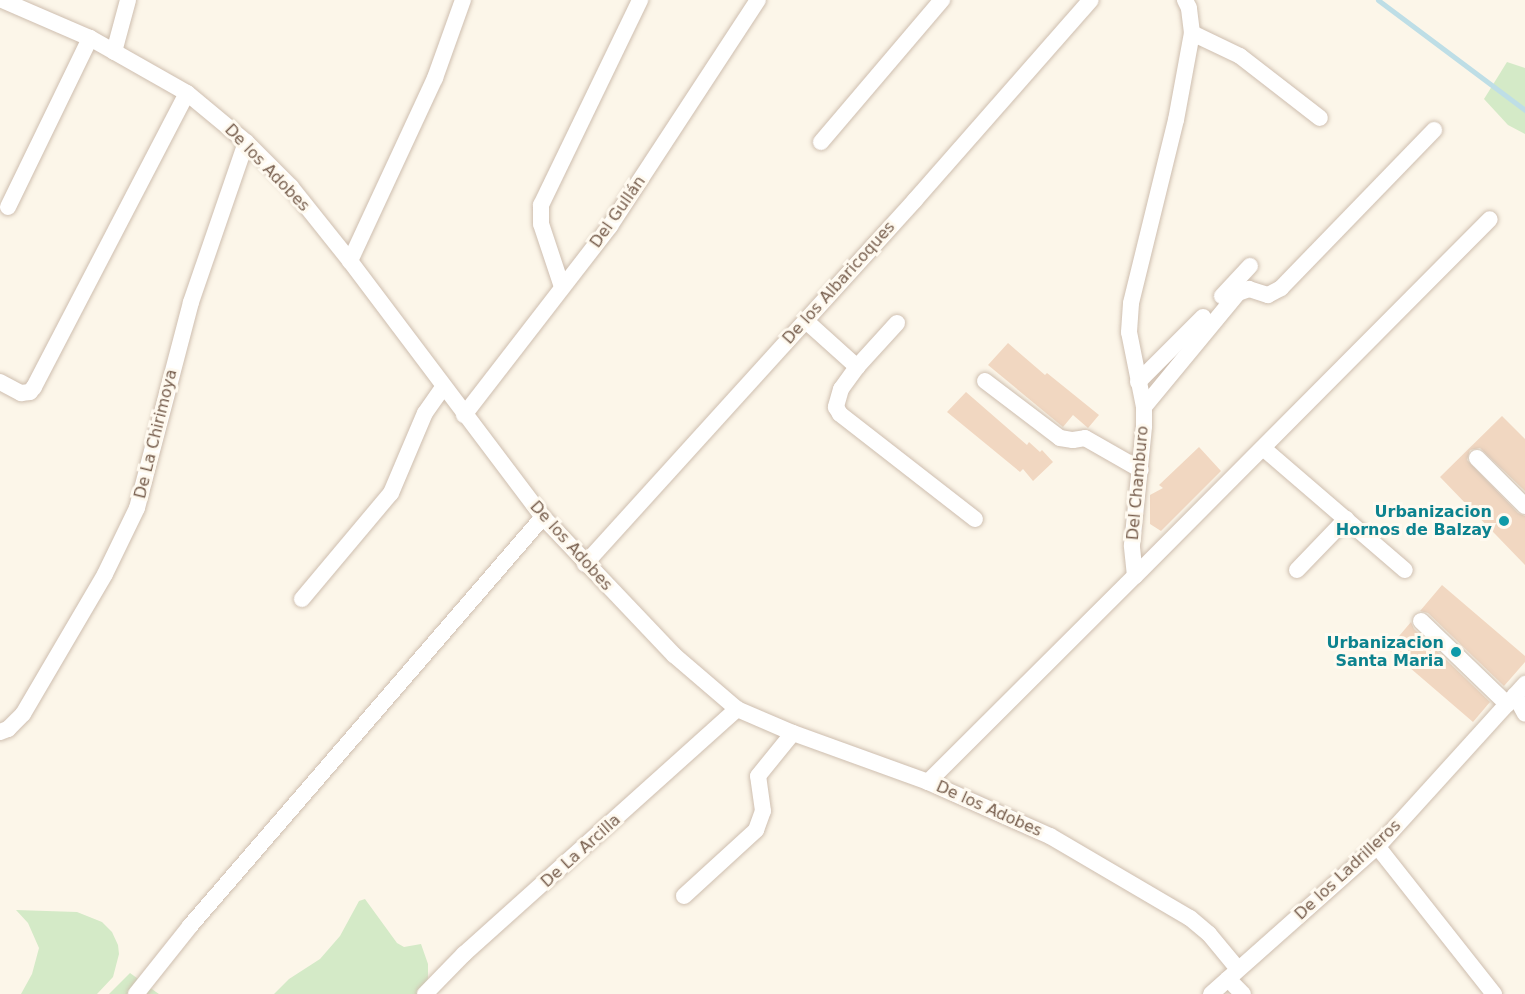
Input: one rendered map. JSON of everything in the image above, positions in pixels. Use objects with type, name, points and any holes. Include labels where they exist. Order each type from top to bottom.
[{"type":"street","name":"De los Adobes","points":[[2,0],[90,38],[187,93],[246,142],[291,187],[350,261],[543,517],[585,564],[674,655],[737,709],[794,733],[928,782],[1050,836],[1190,918],[1209,934],[1244,994]]},
{"type":"street","points":[[114,52],[128,0]]},
{"type":"street","points":[[350,261],[435,78],[463,0]]},
{"type":"street","points":[[562,287],[541,224],[541,205],[640,0]]},
{"type":"street","name":"Del Gullán","points":[[464,415],[610,226],[758,0]]},
{"type":"street","points":[[821,142],[942,0]]},
{"type":"street","name":"De los Albaricoques","points":[[585,564],[806,321],[1091,0]]},
{"type":"street","name":"Del Chamburo","points":[[1135,576],[1132,545],[1141,470],[1144,407],[1130,332],[1131,303],[1176,120],[1192,33],[1189,8],[1185,0]]},
{"type":"street","points":[[1192,33],[1240,56],[1320,118]]},
{"type":"street","points":[[8,207],[90,38]]},
{"type":"street","points":[[0,382],[21,393],[30,392],[34,387],[187,93]]},
{"type":"street","points":[[1144,407],[1238,292],[1249,289],[1268,296],[1281,288],[1434,130]]},
{"type":"street","name":"De La Chirimoya","points":[[0,732],[8,729],[23,714],[105,574],[137,508],[148,474],[166,393],[191,302],[246,142]]},
{"type":"street","points":[[928,782],[1490,219]]},
{"type":"street","points":[[1138,382],[1164,359],[1250,266]]},
{"type":"street","points":[[806,321],[857,367]]},
{"type":"street","points":[[897,323],[857,367],[836,399],[836,407],[840,414],[975,519]]},
{"type":"street","points":[[985,381],[1060,438],[1073,440],[1085,438],[1141,470]]},
{"type":"street","points":[[302,599],[391,493],[425,412],[443,387]]},
{"type":"street","points":[[1263,448],[1405,570]]},
{"type":"street","points":[[1478,458],[1525,506]]},
{"type":"street","points":[[136,994],[190,926],[543,517]]},
{"type":"street","points":[[1297,570],[1346,519]]},
{"type":"street","points":[[1421,621],[1516,694],[1525,714]]},
{"type":"street","name":"De los Ladrilleros","points":[[1211,994],[1377,846],[1516,694]]},
{"type":"street","name":"De La Arcilla","points":[[425,994],[464,954],[737,709]]},
{"type":"street","points":[[684,896],[756,830],[763,811],[758,776],[794,733]]},
{"type":"street","points":[[1377,846],[1494,994]]},
{"type":"green space","points":[[1507,62],[1525,68],[1525,134],[1508,125],[1484,99]]},
{"type":"green space","points":[[365,899],[397,943],[404,947],[421,944],[428,964],[428,983],[423,994],[274,994],[289,979],[320,959],[340,936],[359,901]]},
{"type":"green space","points":[[16,910],[77,912],[102,922],[112,932],[118,945],[119,954],[113,977],[97,994],[21,994],[32,974],[39,948],[28,923]]},
{"type":"green space","points":[[130,973],[156,992],[159,994],[109,994]]},
{"type":"building","points":[[1008,343],[1045,375],[1047,373],[1099,415],[1088,428],[1073,415],[1063,427],[988,365]]},
{"type":"building","points":[[966,392],[1027,445],[1029,442],[1040,452],[1042,450],[1053,462],[1033,481],[1023,469],[1020,472],[947,412]]},
{"type":"building","name":"Urbanizacion Hornos de Balzay","points":[[1502,416],[1525,439],[1525,491],[1480,448],[1470,450],[1467,460],[1518,513],[1525,516],[1525,565],[1440,477]]},
{"type":"building","points":[[1199,447],[1221,471],[1161,531],[1150,524],[1150,495],[1163,488],[1159,485]]},
{"type":"building","points":[[1442,585],[1525,656],[1525,662],[1504,686],[1428,613],[1420,611]]},
{"type":"building","points":[[1411,622],[1414,629],[1490,702],[1473,722],[1388,649]]},
{"type":"waterway","points":[[1378,0],[1525,110]]},
{"type":"place","name":"Urbanizacion Hornos de Balzay","points":[[1504,521]]},
{"type":"place","name":"Urbanizacion Santa Maria","points":[[1456,652]]}]
